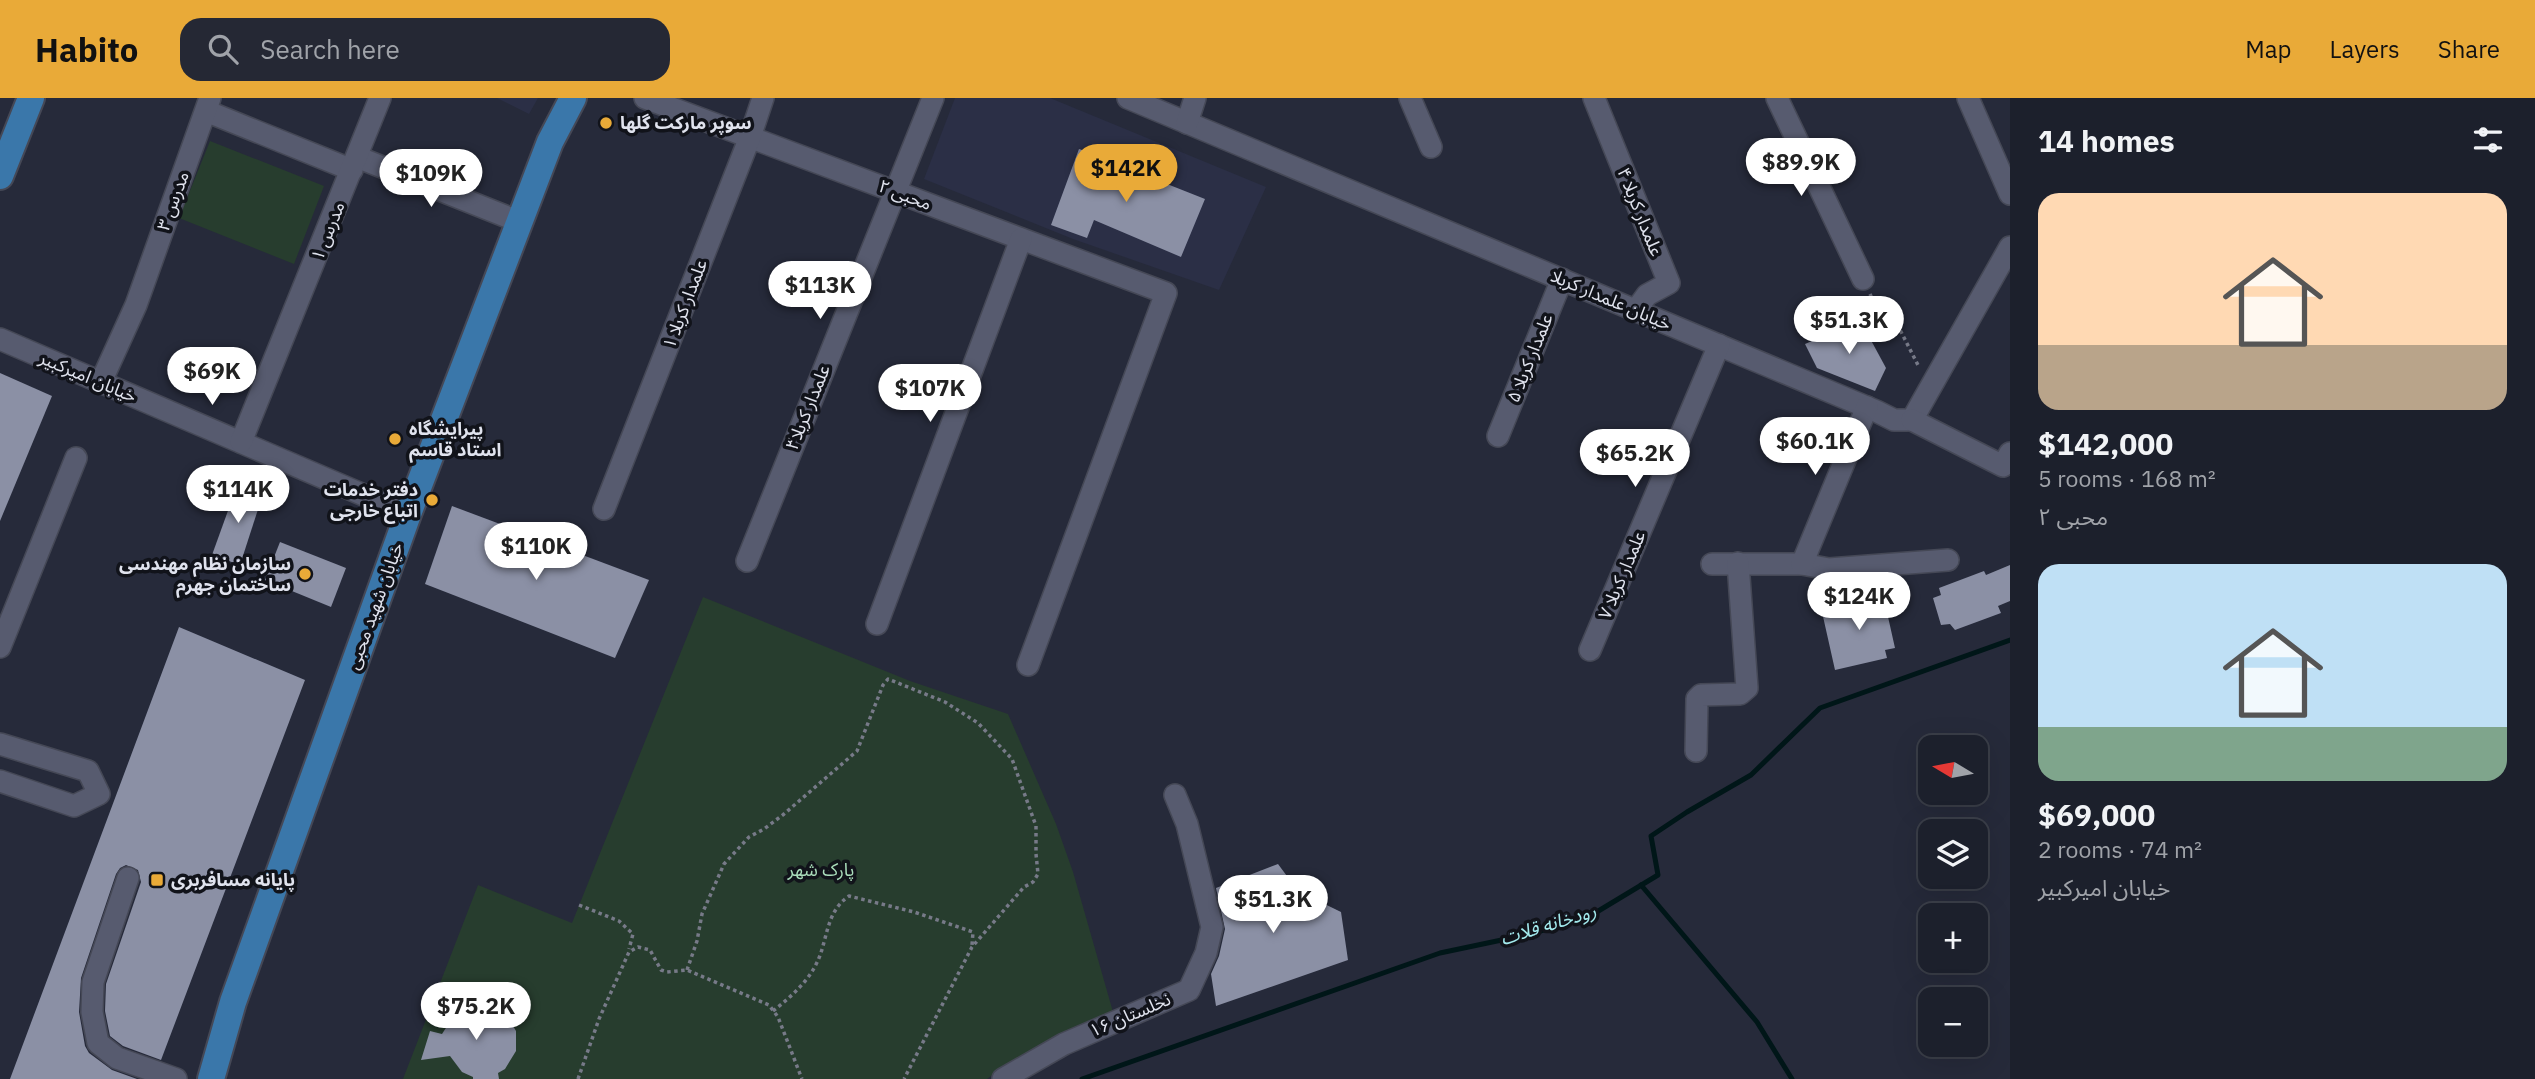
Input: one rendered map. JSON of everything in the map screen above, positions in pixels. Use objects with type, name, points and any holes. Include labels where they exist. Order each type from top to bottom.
[{"type":"main road","points":[[0,176],[32,98]]},
{"type":"main road","name":"خیابان شهید محبی","points":[[211,1079],[233,1002],[408,514],[550,142],[573,98]]},
{"type":"main road","name":"خیابان شهید محبی","points":[[197,1079],[233,1002]]},
{"type":"street","name":"مدرس ۱","points":[[241,442],[380,98]]},
{"type":"street","name":"محبی ۲","points":[[645,98],[1166,293],[1028,665]]},
{"type":"street","name":"علمدار کربلا ۱","points":[[604,509],[763,98]]},
{"type":"street","name":"علمدار کربلا۳","points":[[747,561],[933,98]]},
{"type":"street","name":"خیابان علمدار کربلا","points":[[1128,98],[1894,420],[1912,420],[2008,463]]},
{"type":"street","points":[[1187,123],[1195,98]]},
{"type":"street","points":[[1410,98],[1431,147]]},
{"type":"street","name":"علمدار کربلا ۴","points":[[1596,98],[1670,283],[1647,295],[1636,310]]},
{"type":"street","points":[[1777,98],[1863,279]]},
{"type":"street","points":[[1968,98],[2010,194]]},
{"type":"street","points":[[208,104],[355,163],[520,222]]},
{"type":"street","name":"مدرس ۳","points":[[101,382],[136,305],[208,104]]},
{"type":"street","points":[[877,624],[1021,239]]},
{"type":"street","points":[[1912,420],[2010,247]]},
{"type":"street","name":"علمدار کربلا ۵","points":[[1498,436],[1562,279]]},
{"type":"street","name":"خیابان امیرکبیر","points":[[0,339],[408,514]]},
{"type":"street","name":"علمدار کربلا ۷","points":[[1590,650],[1719,345]]},
{"type":"street","points":[[1802,564],[1867,407]]},
{"type":"street","points":[[0,647],[76,458]]},
{"type":"street","points":[[1712,564],[1802,564],[1829,569],[1948,560]]},
{"type":"street","points":[[1696,751],[1697,699],[1701,695],[1741,694],[1747,688],[1738,564]]},
{"type":"street","points":[[0,744],[88,771],[99,794],[74,806],[0,781]]},
{"type":"street","name":"نخلستان ۱۶","points":[[1003,1079],[1065,1044],[1189,990],[1206,953],[1212,927],[1187,824],[1175,795]]},
{"type":"street","points":[[128,878],[93,982],[92,1012],[98,1043],[117,1058],[176,1079]]},
{"type":"path","points":[[1863,279],[1884,325],[1896,322],[1931,389]]},
{"type":"path","points":[[687,970],[697,941],[702,914],[724,864],[749,836],[764,830],[857,751],[883,685],[888,679],[944,702],[978,723],[1012,759],[1036,826],[1038,874],[972,947],[904,1079]]},
{"type":"path","points":[[773,1011],[793,996],[812,970],[819,957],[830,919],[849,896],[914,912],[973,932],[972,947]]},
{"type":"path","points":[[578,1079],[599,1019],[629,951],[633,934],[619,921],[579,905]]},
{"type":"path","points":[[629,951],[638,947],[650,950],[661,970],[687,970],[769,1005],[778,1017],[802,1079]]},
{"type":"shaded area","points":[[497,98],[538,98],[529,114]]},
{"type":"shaded area","points":[[955,98],[1050,98],[1266,187],[1219,290],[1073,239],[924,179]]},
{"type":"green space","points":[[210,141],[324,186],[294,264],[179,218]]},
{"type":"green space","name":"پارک شهر","points":[[703,597],[910,681],[1008,714],[1056,824],[1073,872],[1113,1012],[1009,1063],[987,1079],[403,1079],[478,885],[572,923]]},
{"type":"building","points":[[1079,149],[1115,161],[1114,163],[1205,199],[1181,257],[1094,220],[1087,238],[1051,225]]},
{"type":"building","points":[[1860,320],[1886,368],[1875,391],[1817,368],[1805,344]]},
{"type":"building","points":[[0,373],[52,396],[0,521]]},
{"type":"building","points":[[238,483],[263,494],[240,565],[212,555]]},
{"type":"building","points":[[452,506],[649,580],[615,658],[425,584]]},
{"type":"building","name":"سازمان نظام مهندسی ساختمان جهرم","points":[[280,542],[346,568],[331,607],[265,580]]},
{"type":"building","points":[[2010,565],[2010,601],[1998,606],[2001,613],[1955,630],[1950,624],[1941,625],[1933,598],[1941,595],[1939,588],[1984,571],[1986,575]]},
{"type":"building","points":[[1874,593],[1876,602],[1884,599],[1895,648],[1885,650],[1887,658],[1835,670],[1822,612]]},
{"type":"building","name":"پایانه مسافربری","points":[[179,627],[305,680],[161,1060],[123,1046],[110,1036],[105,1011],[106,984],[141,882],[138,870],[126,865],[116,874],[81,978],[79,1012],[85,1046],[89,1053],[112,1070],[137,1079],[10,1079]]},
{"type":"building","points":[[1278,864],[1298,891],[1341,912],[1348,960],[1216,1006],[1211,974],[1219,956],[1225,929],[1216,888]]},
{"type":"building","points":[[477,1005],[492,1008],[509,1019],[516,1031],[516,1051],[505,1069],[498,1073],[499,1079],[473,1079],[462,1072],[450,1056],[421,1060],[430,1031],[442,1034],[453,1017],[465,1008]]},
{"type":"waterway","name":"رودخانه قلات","points":[[1082,1079],[1440,953],[1535,933],[1595,913],[1658,875],[1651,836],[1751,775],[1820,708],[2010,640]]},
{"type":"waterway","points":[[1641,885],[1757,1022],[1792,1079]]},
{"type":"place","name":"سوپر مارکت گلها","points":[[606,123]]},
{"type":"place","name":"پیرایشگاه استاد قاسم","points":[[395,439]]},
{"type":"place","name":"دفتر خدمات اتباع خارجی","points":[[432,500]]},
{"type":"place","name":"سازمان نظام مهندسی ساختمان جهرم","points":[[305,574]]},
{"type":"place","name":"پایانه مسافربری","points":[[157,880]]}]
